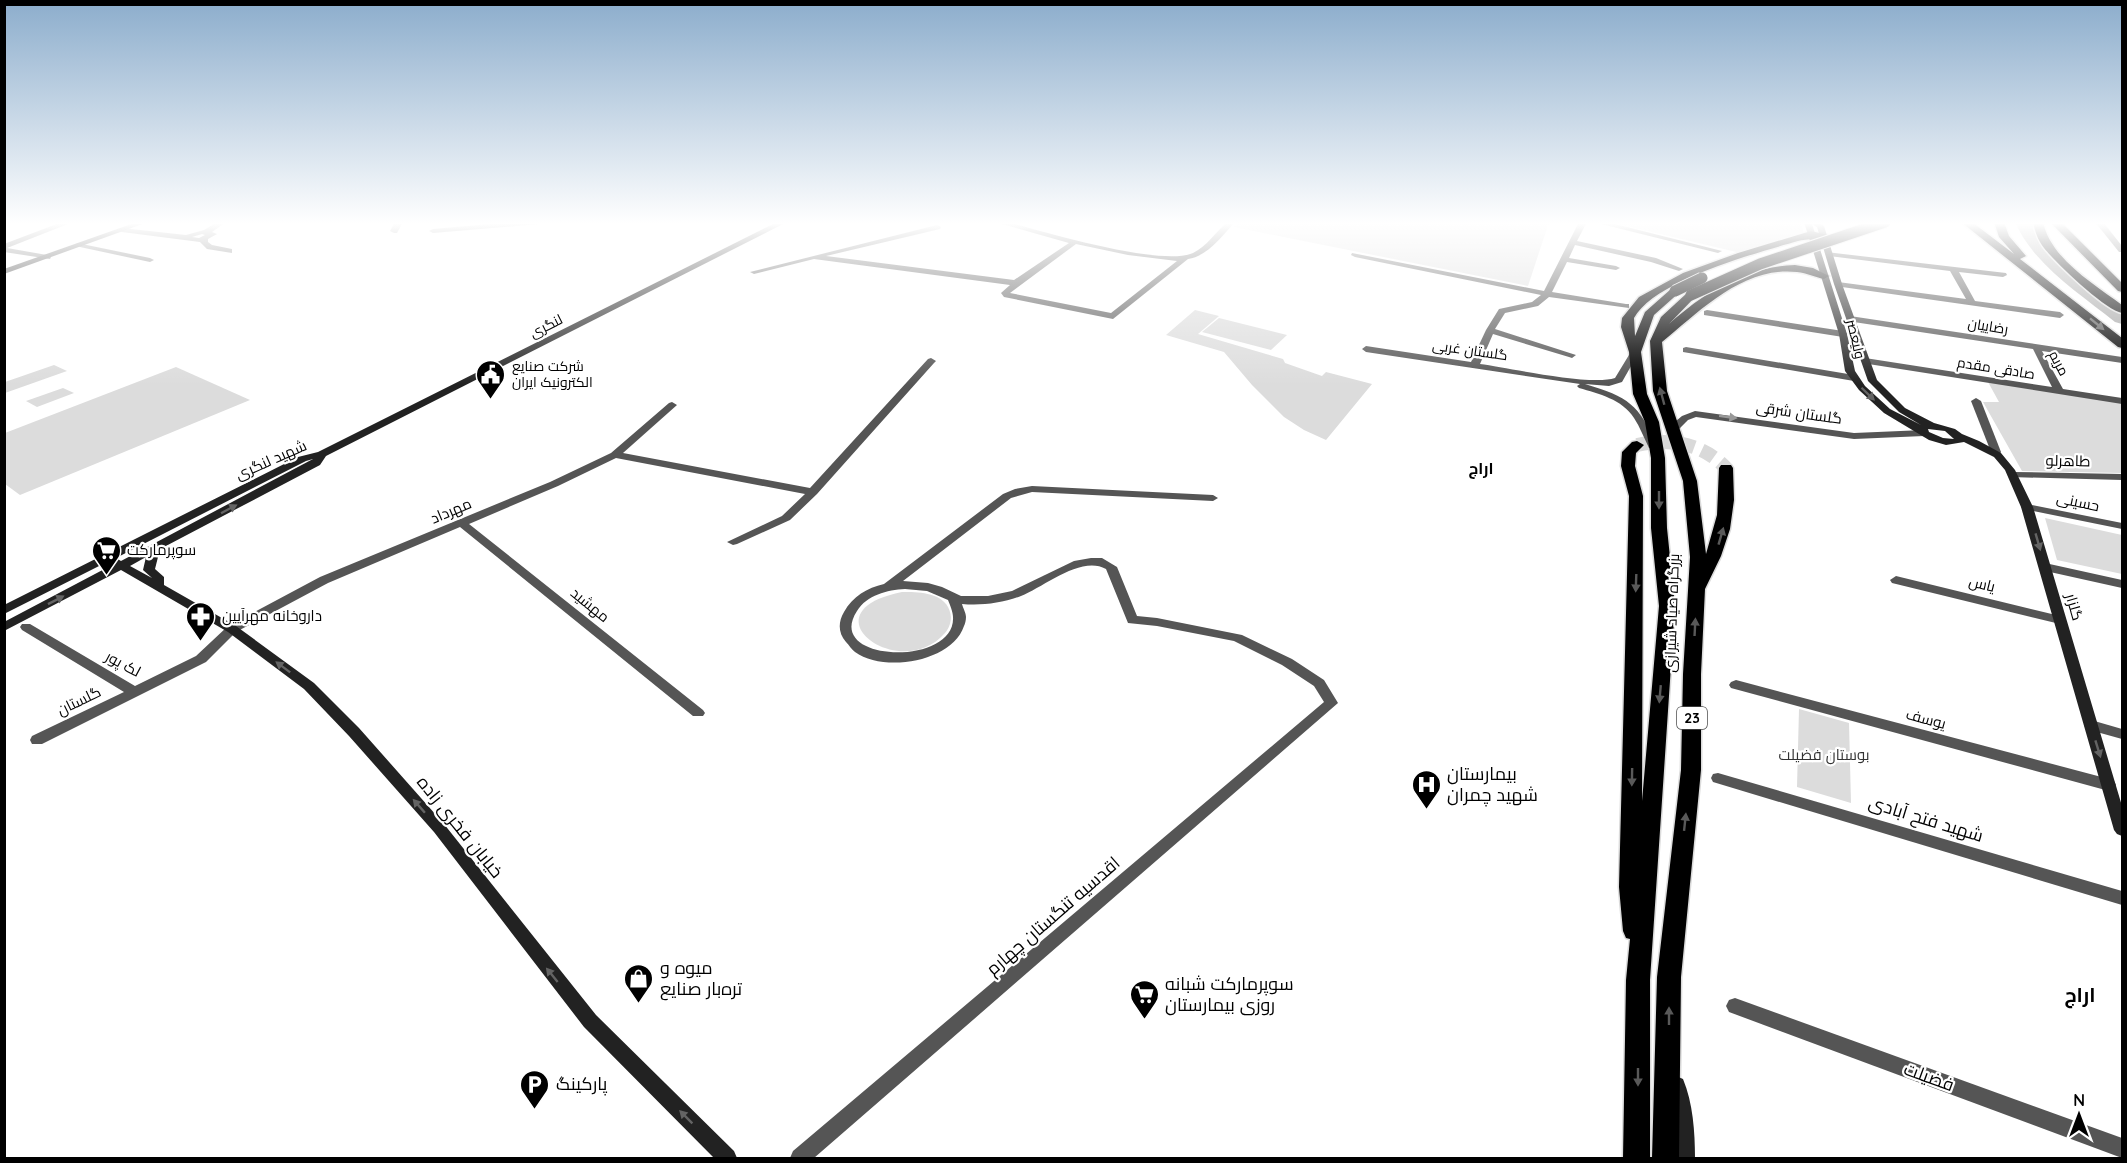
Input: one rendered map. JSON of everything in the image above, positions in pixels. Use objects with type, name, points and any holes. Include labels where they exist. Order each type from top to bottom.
[{"type":"highway","points":[[1635,352],[1626,328],[1629,314],[1654,292],[1690,276]]},
{"type":"highway","name":"بزرگراه صیاد شیرازی","points":[[1637,1146],[1638,980],[1667,606],[1659,528],[1658,458],[1652,422],[1640,394],[1635,352],[1649,314],[1716,276]]},
{"type":"highway","name":"بزرگراه صیاد شیرازی","points":[[1665,1158],[1669,977],[1691,770],[1698,558],[1690,481],[1660,391],[1656,342],[1665,319],[1683,293],[1727,276]]},
{"type":"highway","points":[[1656,342],[1706,299],[1755,276]]},
{"type":"highway","points":[[2079,276],[2122,310]]},
{"type":"highway","points":[[2109,276],[2122,289]]},
{"type":"highway","points":[[2039,278],[2122,344]]},
{"type":"highway","points":[[1637,445],[1629,452],[1628,466],[1636,496],[1630,887],[1638,980]]},
{"type":"highway","points":[[1697,589],[1716,554],[1726,521],[1729,498],[1726,468]]},
{"type":"main road","name":"لنگری","points":[[322,454],[675,276]]},
{"type":"main road","name":"ولیعصر","points":[[1824,276],[1843,334],[1850,371],[1854,378],[1887,411],[1926,430]]},
{"type":"main road","name":"ولیعصر","points":[[1836,276],[1873,381],[1890,400],[1926,430]]},
{"type":"main road","points":[[1926,430],[1952,430],[1960,437],[1996,452]]},
{"type":"main road","name":"گلزار","points":[[1996,452],[2013,475],[2028,507],[2122,824]]},
{"type":"main road","name":"شهید لنگری","points":[[4,627],[316,463],[322,454]]},
{"type":"main road","name":"شهید لنگری","points":[[4,610],[302,459],[322,454]]},
{"type":"main road","points":[[158,587],[158,578],[149,570],[149,562],[162,545]]},
{"type":"main road","name":"خیابان فخری زاده","points":[[106,557],[232,629],[309,686],[354,732],[439,828],[590,1021],[727,1158]]},
{"type":"main road","points":[[1669,1051],[1683,1115],[1685,1158]]},
{"type":"main road","points":[[1625,1158],[1637,1146]]},
{"type":"street","points":[[964,276],[1016,283]]},
{"type":"street","points":[[1026,276],[1005,293],[1006,295],[1113,316],[1162,276]]},
{"type":"street","points":[[1459,276],[1547,294],[1626,306]]},
{"type":"street","points":[[1475,364],[1490,330],[1502,311],[1535,303],[1547,294],[1556,276]]},
{"type":"street","points":[[1957,276],[1972,303]]},
{"type":"street","points":[[1838,284],[2060,315]]},
{"type":"street","points":[[1707,313],[1843,334]]},
{"type":"street","name":"رضاییان","points":[[1850,319],[2122,360]]},
{"type":"street","points":[[1490,330],[1572,355]]},
{"type":"street","name":"مریم","points":[[2036,347],[2059,391]]},
{"type":"street","name":"گلستان غربی","points":[[1366,349],[1570,380]]},
{"type":"street","points":[[1686,350],[1854,378]]},
{"type":"street","points":[[1570,380],[1610,383],[1619,380],[1635,352]]},
{"type":"street","points":[[734,542],[786,518],[813,492],[931,361]]},
{"type":"street","name":"صادقی مقدم","points":[[1865,361],[2122,401]]},
{"type":"street","points":[[1570,380],[1619,397],[1632,406],[1641,419],[1658,458]]},
{"type":"street","name":"گلزار","points":[[1976,401],[1996,452]]},
{"type":"street","name":"مهرداد","points":[[232,629],[324,580],[554,484],[615,455],[672,405]]},
{"type":"street","name":"گلستان شرقی","points":[[1674,428],[1685,418],[1695,414],[1854,436],[1926,430]]},
{"type":"street","points":[[615,455],[813,492]]},
{"type":"street","name":"طاهرلو","points":[[2013,475],[2122,477]]},
{"type":"street","points":[[886,587],[1007,496],[1018,491],[1032,489],[1213,498]]},
{"type":"street","name":"حسینی","points":[[2028,507],[2122,526]]},
{"type":"street","name":"مهشید","points":[[461,523],[698,713]]},
{"type":"street","name":"اقدسیه تنگستان چهارم","points":[[800,1158],[1331,703],[1319,683],[1287,662],[1237,638],[1157,622],[1132,620],[1111,567],[1101,560],[1090,560],[1046,577],[1015,594],[973,601],[954,599]]},
{"type":"street","points":[[2045,567],[2122,584]]},
{"type":"street","name":"یاس","points":[[1896,580],[2060,620]]},
{"type":"street","points":[[906,584],[925,586],[942,591],[954,599],[960,610],[961,622],[956,634],[945,644],[929,652],[910,657],[890,658],[858,647],[849,637],[846,625],[848,614],[870,593],[886,587],[906,584]]},
{"type":"street","name":"لک پور","points":[[26,627],[135,692],[207,655],[232,629]]},
{"type":"street","name":"یوسف","points":[[1736,685],[2109,785]]},
{"type":"street","name":"گلستان","points":[[37,740],[135,692]]},
{"type":"street","points":[[2091,725],[2122,734]]},
{"type":"street","name":"شهید فتح آبادی","points":[[1719,778],[2122,898]]},
{"type":"street","name":"فضیلت","points":[[1736,1006],[2122,1148]]},
{"type":"green space","points":[[1480,276],[1531,276],[1528,286]]},
{"type":"green space","points":[[1195,310],[1219,316],[1198,334],[1283,359],[1285,363],[1322,376],[1326,372],[1372,384],[1326,440],[1284,417],[1252,385],[1224,352],[1166,335]]},
{"type":"green space","points":[[1219,318],[1287,335],[1271,350],[1202,332]]},
{"type":"green space","points":[[54,365],[67,371],[5,393],[5,382]]},
{"type":"green space","points":[[176,367],[250,400],[20,495],[5,484],[5,433]]},
{"type":"green space","points":[[1988,382],[2122,403],[2122,473],[2022,471],[1983,402],[1999,402]]},
{"type":"green space","points":[[63,388],[74,393],[37,407],[26,401]]},
{"type":"green space","points":[[2045,518],[2122,535],[2122,574],[2057,560]]},
{"type":"green space","points":[[902,592],[934,596],[944,602],[950,610],[951,621],[947,630],[926,647],[905,651],[885,648],[869,640],[860,627],[860,614],[873,602]]},
{"type":"green space","name":"بوستان فضیلت","points":[[1799,709],[1849,723],[1851,803],[1797,787]]},
{"type":"waterway","points":[[2070,276],[2122,318]]},
{"type":"tunnel","points":[[1637,445],[1661,442],[1685,445],[1707,453],[1726,468]]},
{"type":"place","name":"شرکت صنایع الکترونیک ایران","points":[[491,400]]},
{"type":"place","name":"سوپرمارکت","points":[[106,576]]},
{"type":"place","name":"داروخانه مهرآیین","points":[[201,642]]},
{"type":"place","name":"بیمارستان شهید چمران","points":[[1426,810]]},
{"type":"place","name":"میوه و تره‌بار صنایع","points":[[639,1004]]},
{"type":"place","name":"سوپرمارکت شبانه روزی بیمارستان","points":[[1144,1020]]},
{"type":"place","name":"پارکینگ","points":[[535,1110]]},
{"type":"district","name":"اراج","points":[[1481,468]]},
{"type":"district","name":"اراج","points":[[2080,995]]}]
